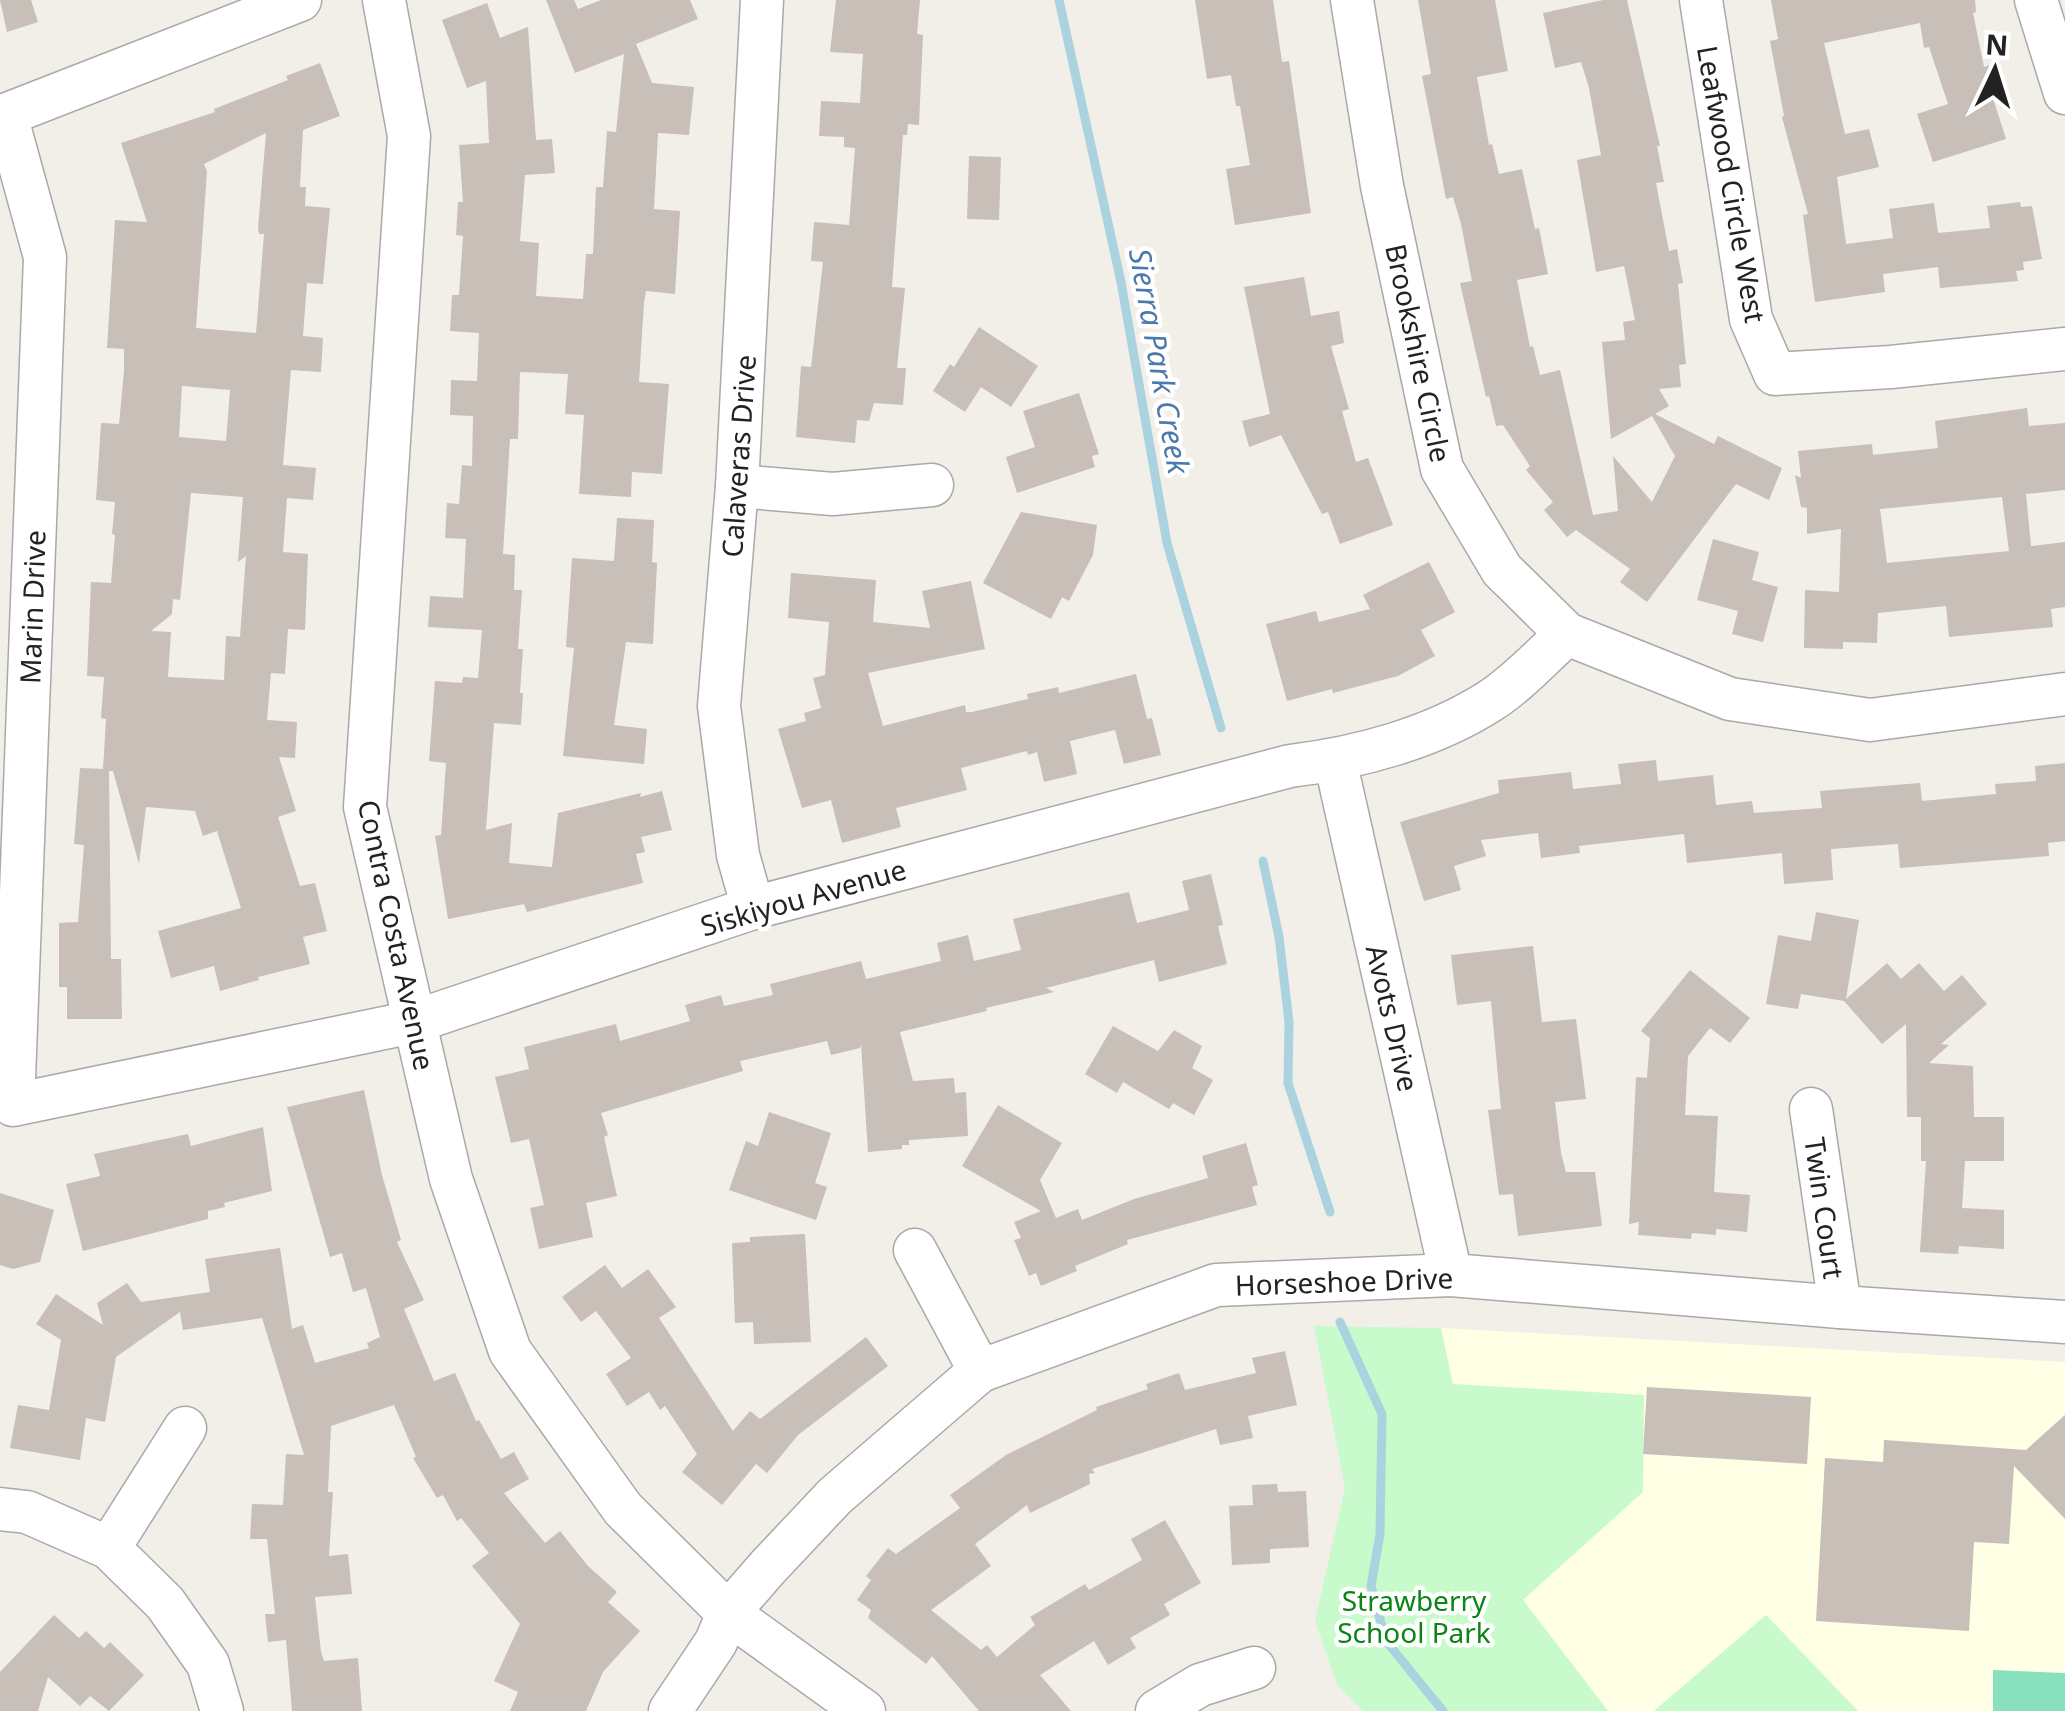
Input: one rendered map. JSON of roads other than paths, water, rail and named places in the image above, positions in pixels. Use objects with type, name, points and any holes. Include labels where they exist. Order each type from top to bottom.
[{"type":"street","points":[[3,116],[300,0]]},
{"type":"street","name":"Contra Costa Avenue","points":[[384,0],[408,136],[366,807],[452,1179],[510,1351],[623,1510],[728,1613],[864,1711]]},
{"type":"street","name":"Calaveras Drive","points":[[753,908],[738,856],[719,706],[738,486],[762,0]]},
{"type":"street","name":"Brookshire Circle","points":[[1352,0],[1382,186],[1442,469],[1502,570],[1567,634],[1730,699],[1870,720],[2065,694]]},
{"type":"street","name":"Leafwood Circle West","points":[[1701,0],[1751,319],[1775,374],[1891,367],[2065,348]]},
{"type":"street","points":[[2036,0],[2065,93]]},
{"type":"street","name":"Marin Drive","points":[[3,116],[45,256],[13,1105]]},
{"type":"street","points":[[738,486],[833,494],[932,485]]},
{"type":"street","name":"Siskiyou Avenue","points":[[13,1105],[413,1022],[753,908],[1290,766],[1335,760],[1418,736],[1491,700],[1567,634]]},
{"type":"street","name":"Avots Drive","points":[[1335,760],[1451,1275]]},
{"type":"street","name":"Twin Court","points":[[1811,1109],[1840,1308]]},
{"type":"street","points":[[915,1250],[980,1371]]},
{"type":"street","name":"Horseshoe Drive","points":[[670,1711],[716,1642],[728,1613],[835,1496],[980,1371],[1216,1286],[1451,1275],[1840,1308],[2065,1322]]},
{"type":"street","points":[[109,1548],[186,1428]]},
{"type":"street","points":[[0,1509],[27,1512],[109,1548],[165,1603],[208,1664],[222,1711]]},
{"type":"street","points":[[1157,1711],[1200,1684],[1254,1668]]},
{"type":"waterway","name":"Sierra Park Creek","points":[[1059,0],[1121,282],[1167,543],[1221,728]]},
{"type":"waterway","name":"Sierra Park Creek","points":[[1263,861],[1279,937],[1289,1022],[1288,1083],[1330,1212]]},
{"type":"waterway","name":"Sierra Park Creek","points":[[1340,1322],[1382,1414],[1380,1534],[1371,1586],[1386,1641],[1443,1711]]},
{"type":"park label","name":"Strawberry School Park","points":[[1414,1616]]}]
